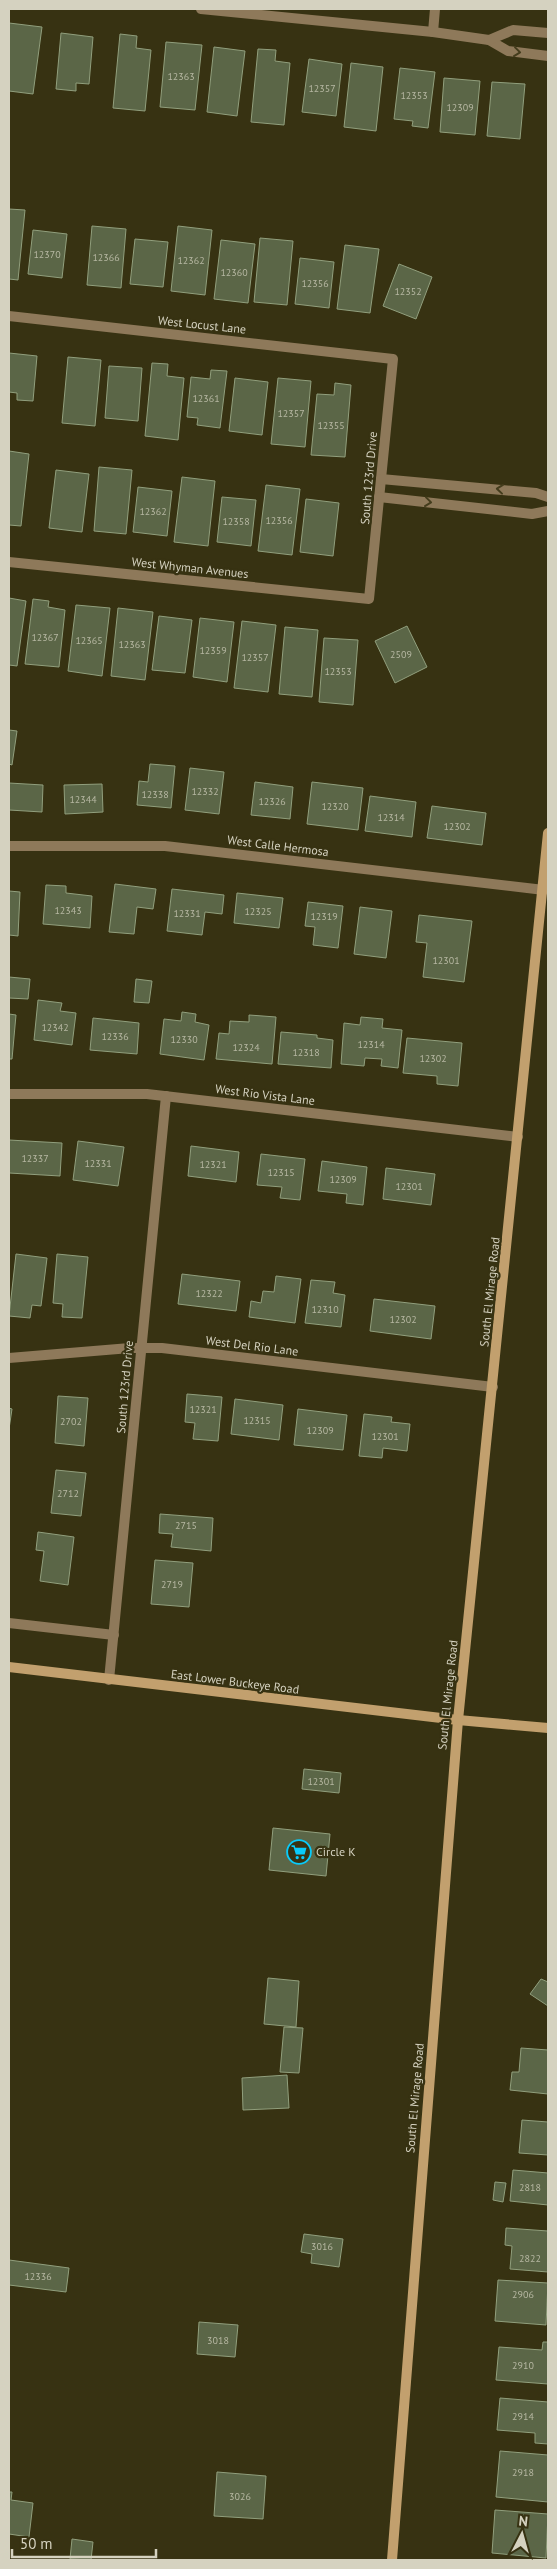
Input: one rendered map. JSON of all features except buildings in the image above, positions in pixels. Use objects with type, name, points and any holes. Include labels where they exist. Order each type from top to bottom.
[{"type":"main road","name":"South El Mirage Road","points":[[392,2560],[458,1720],[544,890],[548,833]]},
{"type":"main road","name":"East Lower Buckeye Road","points":[[9,1667],[458,1720],[548,1728]]},
{"type":"street","points":[[201,9],[433,32],[489,40],[508,51],[548,56]]},
{"type":"street","points":[[433,32],[435,9]]},
{"type":"street","points":[[489,40],[513,30],[548,33]]},
{"type":"street","name":"West Locust Lane","points":[[9,316],[392,359]]},
{"type":"street","name":"South 123rd Drive","points":[[370,599],[392,359]]},
{"type":"street","points":[[381,478],[533,492],[548,497]]},
{"type":"street","points":[[379,497],[532,514],[548,511]]},
{"type":"street","name":"West Whyman Avenues","points":[[9,562],[370,599]]},
{"type":"street","name":"West Calle Hermosa","points":[[9,846],[165,846],[544,890]]},
{"type":"street","name":"West Rio Vista Lane","points":[[9,1094],[166,1096],[518,1138]]},
{"type":"street","name":"South 123rd Drive","points":[[109,1680],[166,1096]]},
{"type":"street","name":"West Del Rio Lane","points":[[9,1358],[142,1348],[493,1387]]},
{"type":"street","points":[[9,1623],[114,1635]]},
{"type":"place","name":"Circle K","points":[[299,1852]]}]
